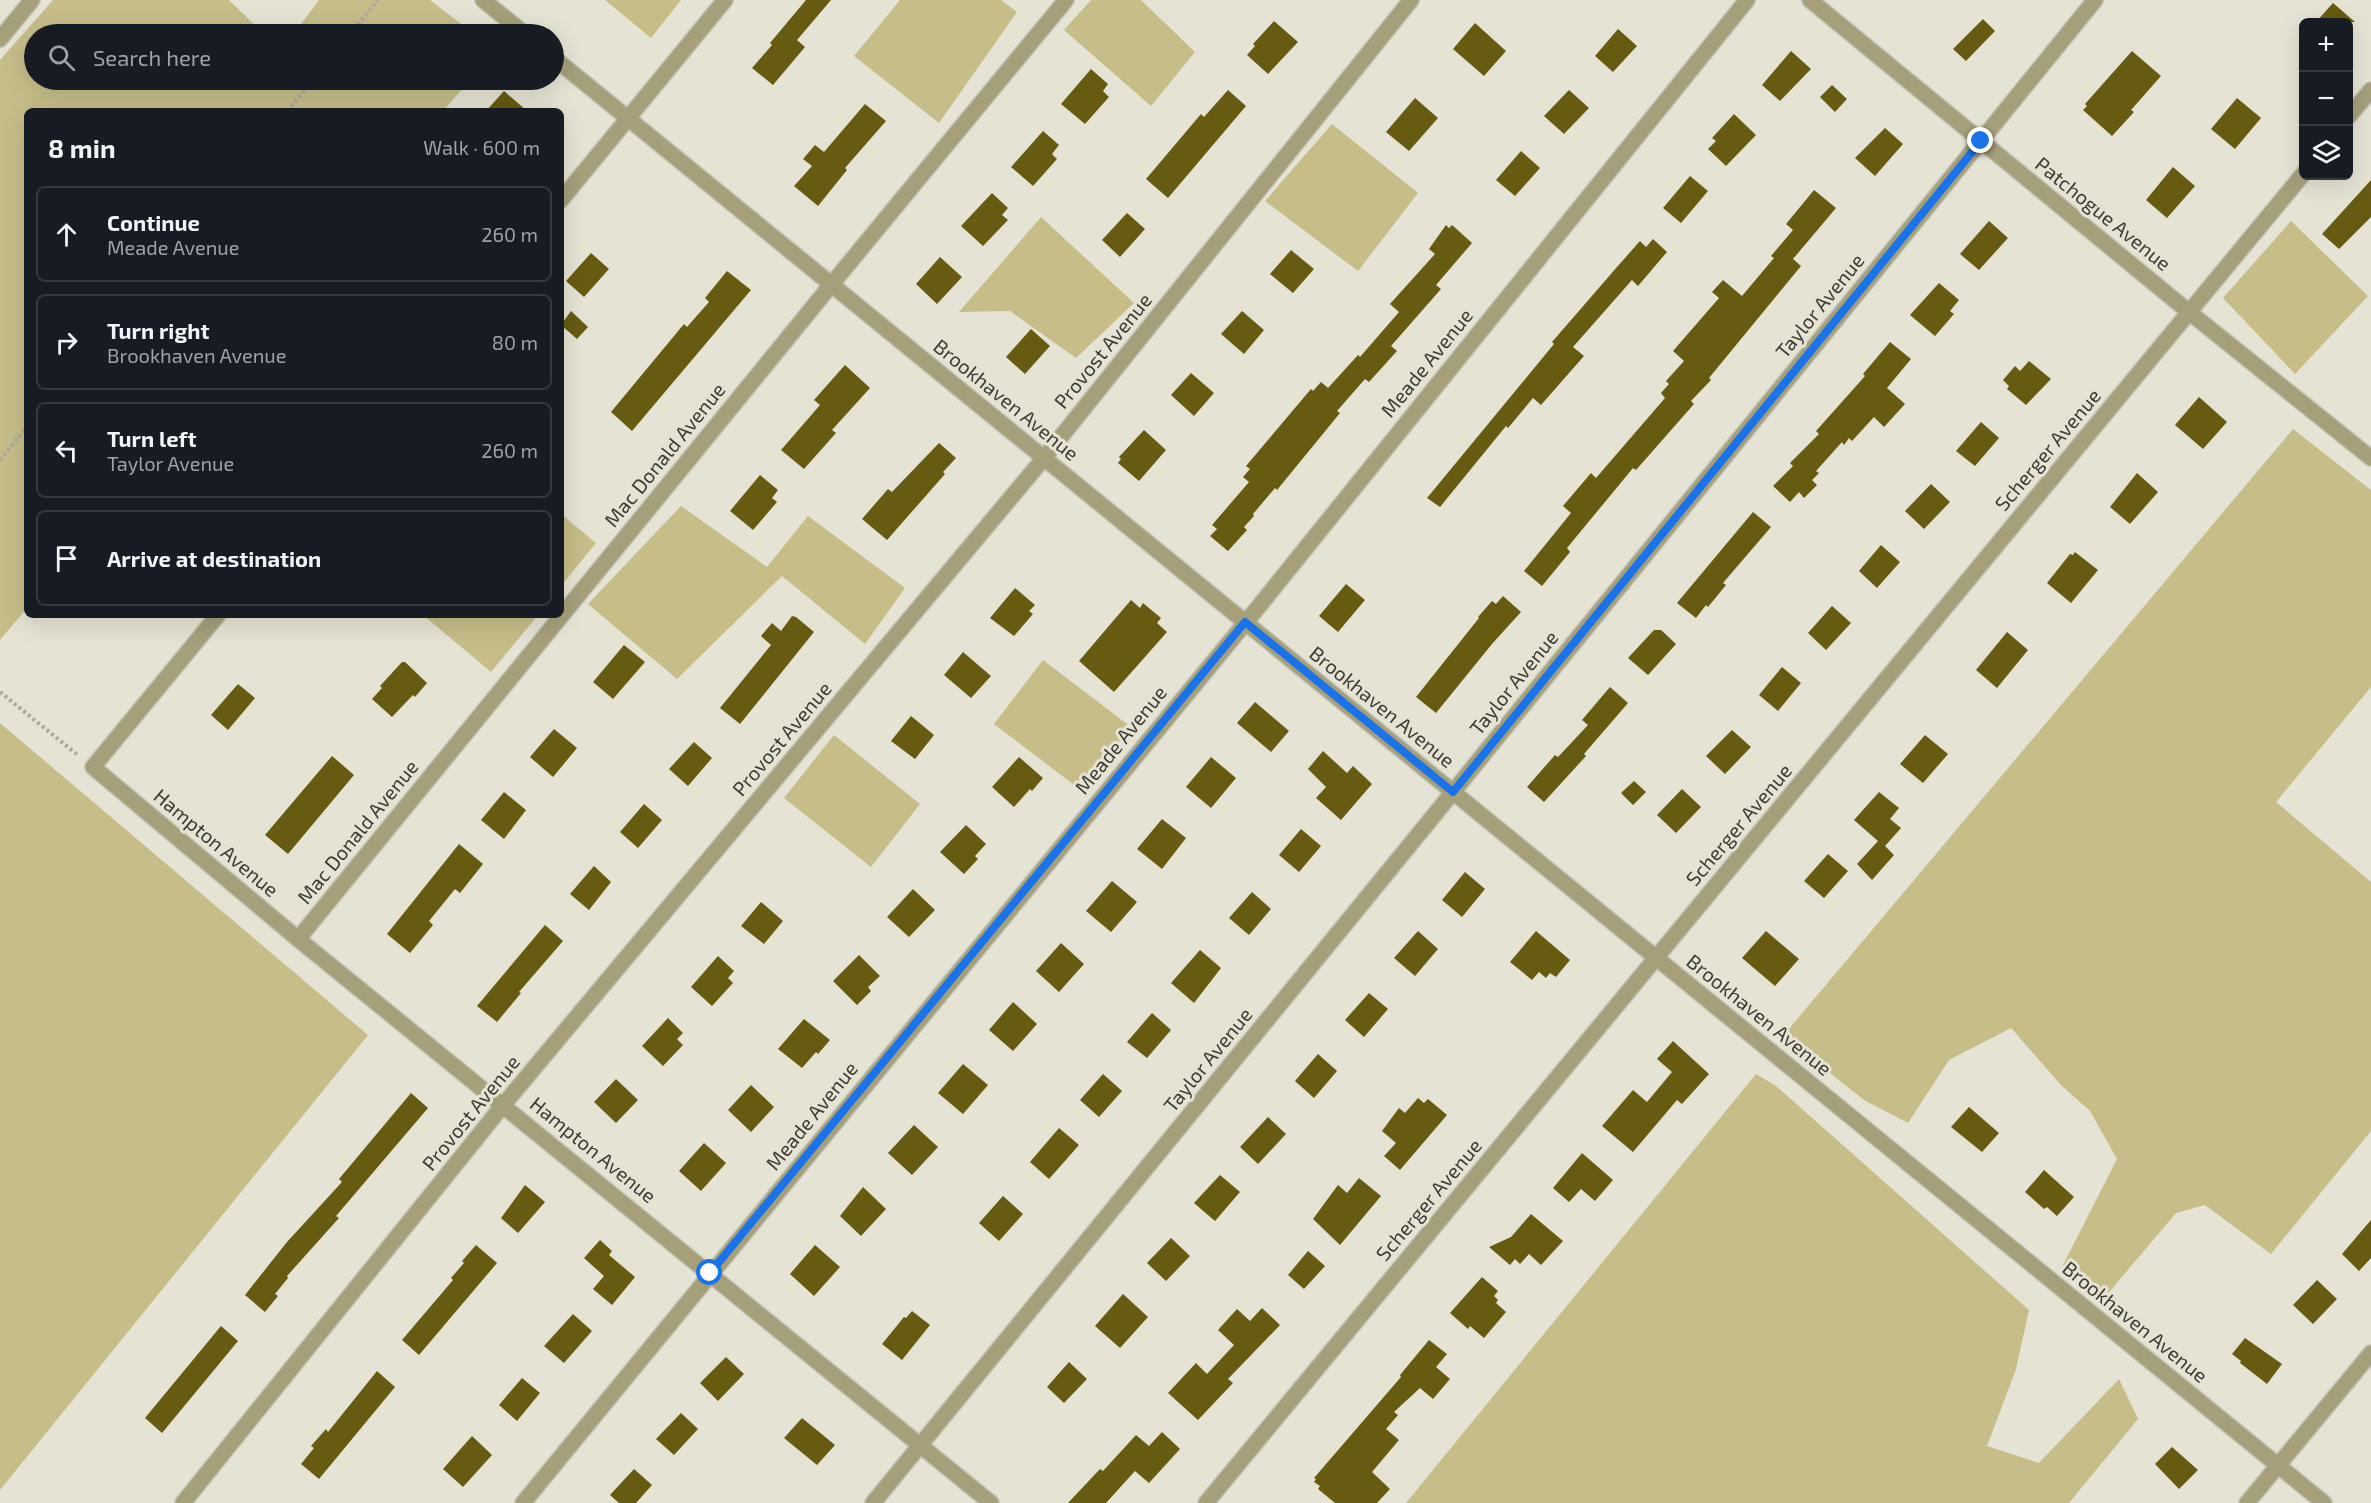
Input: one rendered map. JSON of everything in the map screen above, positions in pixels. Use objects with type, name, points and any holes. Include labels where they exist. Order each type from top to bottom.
[{"type":"street","points":[[0,39],[32,0]]},
{"type":"street","points":[[483,0],[513,24]]},
{"type":"street","points":[[564,196],[725,0]]},
{"type":"street","name":"Mac Donald Avenue","points":[[564,613],[1066,0]]},
{"type":"street","name":"Provost Avenue","points":[[183,1503],[504,1104],[1044,458],[1411,0]]},
{"type":"street","name":"Meade Avenue","points":[[523,1503],[1245,622],[1747,0]]},
{"type":"street","name":"Patchogue Avenue","points":[[1810,0],[2189,312],[2371,458]]},
{"type":"street","name":"Taylor Avenue","points":[[873,1503],[2095,0]]},
{"type":"street","name":"Brookhaven Avenue","points":[[564,66],[2324,1503]]},
{"type":"street","points":[[2353,112],[2371,90]]},
{"type":"street","name":"Scherger Avenue","points":[[1206,1503],[2299,178]]},
{"type":"street","points":[[93,767],[216,618]]},
{"type":"street","name":"Mac Donald Avenue","points":[[298,939],[560,618]]},
{"type":"street","name":"Hampton Avenue","points":[[93,767],[298,939],[504,1104],[992,1503]]},
{"type":"street","points":[[2247,1503],[2371,1353]]},
{"type":"path","points":[[358,24],[378,0]]},
{"type":"path","points":[[290,108],[305,90]]},
{"type":"path","points":[[0,460],[24,431]]},
{"type":"path","points":[[0,692],[93,767]]},
{"type":"shaded area","points":[[53,0],[229,0],[254,24],[32,24]]},
{"type":"shaded area","points":[[319,0],[430,0],[461,24],[301,24]]},
{"type":"shaded area","points":[[605,0],[681,0],[651,38]]},
{"type":"shaded area","points":[[900,0],[1001,0],[1017,12],[939,123],[854,56]]},
{"type":"shaded area","points":[[1091,0],[1141,0],[1195,52],[1151,106],[1064,30]]},
{"type":"shaded area","points":[[24,33],[24,90],[461,90],[446,108],[24,108],[24,612],[0,640],[0,60]]},
{"type":"shaded area","points":[[1332,124],[1418,193],[1358,271],[1265,201]]},
{"type":"shaded area","points":[[1041,217],[1134,303],[1076,358],[1010,311],[959,312]]},
{"type":"shaded area","points":[[2291,221],[2368,296],[2295,374],[2223,298]]},
{"type":"shaded area","points":[[2293,429],[2371,490],[2371,687],[2276,802],[2371,882],[2371,1131],[2271,1254],[2205,1205],[2176,1213],[2099,1304],[2063,1265],[2117,1159],[2090,1111],[2061,1085],[2011,1028],[1949,1060],[1908,1123],[1864,1100],[1783,1036]]},
{"type":"shaded area","points":[[681,506],[767,567],[808,516],[905,588],[865,644],[782,576],[677,679],[588,604]]},
{"type":"shaded area","points":[[564,516],[596,543],[564,582]]},
{"type":"shaded area","points":[[427,618],[536,618],[491,672]]},
{"type":"shaded area","points":[[1043,660],[1131,727],[1082,791],[994,724]]},
{"type":"shaded area","points":[[0,723],[368,1035],[0,1490]]},
{"type":"shaded area","points":[[834,735],[920,804],[871,867],[784,798]]},
{"type":"shaded area","points":[[1756,1074],[1776,1086],[2029,1310],[2016,1369],[1987,1446],[2039,1463],[2119,1379],[2138,1419],[2069,1503],[1406,1503]]},
{"type":"building","points":[[806,0],[831,0],[797,40],[805,47],[773,85],[752,68]]},
{"type":"building","points":[[2333,3],[2350,18],[2320,18]]},
{"type":"building","points":[[1983,19],[1995,31],[1966,61],[1953,49]]},
{"type":"building","points":[[1274,21],[1298,42],[1268,74],[1247,55],[1255,46],[1253,44]]},
{"type":"building","points":[[1475,23],[1506,51],[1484,76],[1453,49]]},
{"type":"building","points":[[1618,29],[1637,46],[1613,72],[1595,56]]},
{"type":"building","points":[[1791,51],[1811,69],[1780,101],[1762,85]]},
{"type":"building","points":[[2132,51],[2161,76],[2131,110],[2134,112],[2112,136],[2083,110],[2087,106],[2085,104]]},
{"type":"building","points":[[1091,69],[1108,84],[1103,91],[1109,97],[1085,124],[1061,104]]},
{"type":"building","points":[[1832,85],[1847,99],[1835,112],[1820,97]]},
{"type":"building","points":[[1228,90],[1246,106],[1168,198],[1146,179],[1201,114],[1204,117]]},
{"type":"building","points":[[1569,90],[1589,108],[1564,134],[1544,116]]},
{"type":"building","points":[[504,91],[524,108],[489,108]]},
{"type":"building","points":[[1415,98],[1438,118],[1409,151],[1386,132]]},
{"type":"building","points":[[2237,98],[2261,118],[2235,149],[2211,129]]},
{"type":"building","points":[[865,104],[886,121],[845,168],[847,170],[818,206],[794,186],[812,166],[803,159],[815,145],[824,152]]},
{"type":"building","points":[[1734,114],[1756,135],[1726,166],[1708,149],[1716,141],[1712,138]]},
{"type":"building","points":[[1885,128],[1903,144],[1875,176],[1855,158]]},
{"type":"building","points":[[1043,131],[1059,145],[1052,154],[1057,159],[1033,186],[1011,167]]},
{"type":"building","points":[[1521,151],[1540,168],[1515,196],[1496,180]]},
{"type":"building","points":[[2173,167],[2195,186],[2167,218],[2146,200]]},
{"type":"building","points":[[1690,176],[1708,191],[1681,223],[1663,208]]},
{"type":"building","points":[[2371,180],[2371,217],[2339,249],[2322,234]]},
{"type":"building","points":[[1814,190],[1836,208],[1793,259],[1801,266],[1709,378],[1711,380],[1691,401],[1694,404],[1636,470],[1633,468],[1567,548],[1570,552],[1542,586],[1524,571],[1571,513],[1563,506],[1591,473],[1596,478],[1665,398],[1661,393],[1669,384],[1666,381],[1684,361],[1673,351],[1719,298],[1712,292],[1723,280],[1742,296],[1774,258],[1771,256],[1793,230],[1786,224]]},
{"type":"building","points":[[992,193],[1008,208],[1002,215],[1008,220],[983,246],[961,226]]},
{"type":"building","points":[[1127,213],[1145,229],[1120,257],[1102,240]]},
{"type":"building","points":[[1989,221],[2008,238],[1979,270],[1960,254]]},
{"type":"building","points":[[1446,225],[1449,228],[1452,225],[1472,243],[1436,285],[1441,289],[1391,346],[1397,351],[1369,382],[1365,379],[1337,411],[1340,413],[1277,490],[1275,488],[1253,514],[1254,516],[1244,527],[1247,530],[1228,551],[1210,536],[1217,529],[1212,525],[1249,482],[1243,477],[1250,469],[1246,466],[1311,389],[1313,391],[1321,382],[1328,388],[1358,355],[1360,357],[1399,312],[1390,304],[1435,254],[1429,249]]},
{"type":"building","points":[[1653,239],[1667,252],[1638,286],[1632,280],[1573,347],[1584,356],[1541,405],[1533,398],[1508,428],[1506,426],[1440,507],[1427,498],[1554,344],[1552,342],[1617,267],[1640,241],[1646,247]]},
{"type":"building","points":[[1291,250],[1314,269],[1293,293],[1270,274]]},
{"type":"building","points":[[591,253],[609,269],[584,297],[566,281]]},
{"type":"building","points":[[940,257],[962,277],[937,304],[916,284]]},
{"type":"building","points":[[727,271],[751,290],[632,431],[611,412],[684,324],[687,327],[709,302],[705,298]]},
{"type":"building","points":[[1939,283],[1959,300],[1950,311],[1954,314],[1935,336],[1910,315]]},
{"type":"building","points":[[571,311],[588,327],[577,339],[564,328],[564,321]]},
{"type":"building","points":[[1242,311],[1264,330],[1244,354],[1221,334]]},
{"type":"building","points":[[1031,329],[1050,346],[1025,374],[1006,357]]},
{"type":"building","points":[[1890,342],[1911,359],[1887,388],[1905,404],[1884,427],[1874,417],[1852,441],[1849,438],[1844,445],[1842,442],[1816,471],[1819,473],[1812,480],[1817,485],[1804,498],[1799,492],[1790,502],[1773,486],[1793,466],[1790,463],[1819,434],[1816,431],[1865,376],[1863,374]]},
{"type":"building","points":[[2029,361],[2051,379],[2026,405],[2007,389],[2009,386],[2003,380],[2015,366],[2020,371]]},
{"type":"building","points":[[845,365],[870,388],[832,430],[836,433],[804,469],[781,450],[820,405],[814,400]]},
{"type":"building","points":[[1191,373],[1214,393],[1194,416],[1171,395]]},
{"type":"building","points":[[2199,397],[2227,422],[2203,449],[2175,425]]},
{"type":"building","points":[[1981,422],[1999,438],[1975,466],[1956,451]]},
{"type":"building","points":[[1144,430],[1166,450],[1139,481],[1118,463],[1121,459],[1119,457]]},
{"type":"building","points":[[939,443],[956,458],[943,472],[945,474],[887,540],[862,519],[888,489],[892,492]]},
{"type":"building","points":[[2137,473],[2158,492],[2130,524],[2110,507]]},
{"type":"building","points":[[760,475],[778,490],[772,498],[777,502],[753,530],[730,511]]},
{"type":"building","points":[[1931,484],[1950,502],[1924,529],[1905,511]]},
{"type":"building","points":[[1753,512],[1771,527],[1723,583],[1726,585],[1708,607],[1706,605],[1696,618],[1677,603]]},
{"type":"building","points":[[1881,545],[1900,562],[1877,588],[1859,571]]},
{"type":"building","points":[[2075,552],[2098,570],[2071,603],[2047,583],[2070,554],[2073,555]]},
{"type":"building","points":[[1346,584],[1365,600],[1338,632],[1319,616]]},
{"type":"building","points":[[1015,588],[1035,605],[1029,611],[1033,614],[1014,636],[990,618]]},
{"type":"building","points":[[1503,596],[1521,612],[1436,713],[1416,697],[1478,617],[1492,601],[1496,604]]},
{"type":"building","points":[[1131,600],[1140,608],[1143,603],[1161,618],[1157,623],[1167,632],[1114,692],[1079,661]]},
{"type":"building","points":[[1832,606],[1851,623],[1826,650],[1808,633]]},
{"type":"building","points":[[792,616],[814,632],[740,724],[720,708],[771,645],[761,636],[772,623],[781,631]]},
{"type":"building","points":[[1654,630],[1661,630],[1676,644],[1648,675],[1628,658]]},
{"type":"building","points":[[2007,632],[2028,650],[1997,688],[1976,670]]},
{"type":"building","points":[[624,645],[645,662],[613,699],[593,682]]},
{"type":"building","points":[[963,652],[991,676],[971,698],[944,675]]},
{"type":"building","points":[[402,662],[405,662],[427,683],[392,717],[372,699],[382,688],[380,686]]},
{"type":"building","points":[[1782,667],[1801,683],[1778,711],[1759,695]]},
{"type":"building","points":[[238,684],[255,698],[228,730],[211,715]]},
{"type":"building","points":[[1610,687],[1628,703],[1584,754],[1586,756],[1544,802],[1527,787],[1555,755],[1558,757],[1588,725],[1582,720]]},
{"type":"building","points":[[1255,702],[1289,731],[1271,752],[1237,723]]},
{"type":"building","points":[[911,716],[934,735],[915,759],[891,741]]},
{"type":"building","points":[[554,729],[577,748],[553,777],[530,757]]},
{"type":"building","points":[[1732,730],[1751,747],[1725,774],[1706,756]]},
{"type":"building","points":[[1925,735],[1948,754],[1923,783],[1900,764]]},
{"type":"building","points":[[694,742],[712,758],[688,786],[669,769]]},
{"type":"building","points":[[1323,751],[1347,773],[1353,766],[1372,784],[1341,820],[1316,798],[1326,787],[1308,769]]},
{"type":"building","points":[[332,756],[354,775],[288,854],[265,835]]},
{"type":"building","points":[[1019,757],[1043,778],[1014,807],[992,787]]},
{"type":"building","points":[[1211,757],[1236,778],[1211,808],[1186,787]]},
{"type":"building","points":[[1634,781],[1646,792],[1633,805],[1621,793]]},
{"type":"building","points":[[1682,789],[1701,807],[1676,833],[1657,815]]},
{"type":"building","points":[[504,792],[526,810],[504,839],[481,820]]},
{"type":"building","points":[[1879,792],[1899,808],[1890,819],[1901,828],[1885,846],[1894,855],[1872,880],[1857,864],[1878,841],[1854,820]]},
{"type":"building","points":[[644,804],[662,820],[638,848],[620,832]]},
{"type":"building","points":[[1162,819],[1186,838],[1162,869],[1137,849]]},
{"type":"building","points":[[966,825],[986,844],[975,856],[978,859],[964,874],[940,852]]},
{"type":"building","points":[[1301,829],[1321,846],[1299,872],[1279,855]]},
{"type":"building","points":[[459,844],[483,864],[460,893],[455,889],[429,921],[433,925],[410,953],[387,934]]},
{"type":"building","points":[[1828,854],[1848,871],[1824,898],[1804,881]]},
{"type":"building","points":[[594,866],[611,882],[589,910],[570,894]]},
{"type":"building","points":[[1465,872],[1485,889],[1462,917],[1442,900]]},
{"type":"building","points":[[1112,881],[1137,902],[1111,932],[1086,911]]},
{"type":"building","points":[[913,889],[935,910],[909,937],[887,917]]},
{"type":"building","points":[[1252,892],[1271,909],[1249,935],[1229,918]]},
{"type":"building","points":[[761,902],[783,921],[764,944],[741,926]]},
{"type":"building","points":[[545,925],[563,941],[519,992],[521,993],[497,1022],[477,1006]]},
{"type":"building","points":[[1418,931],[1438,949],[1415,976],[1394,958]]},
{"type":"building","points":[[1536,931],[1570,960],[1556,977],[1550,973],[1546,978],[1539,972],[1532,980],[1510,962]]},
{"type":"building","points":[[1766,931],[1799,959],[1775,986],[1742,958]]},
{"type":"building","points":[[1061,943],[1084,964],[1059,992],[1036,971]]},
{"type":"building","points":[[1200,950],[1221,968],[1194,1003],[1171,983]]},
{"type":"building","points":[[859,955],[880,976],[868,987],[871,991],[857,1005],[833,981]]},
{"type":"building","points":[[718,956],[734,971],[728,978],[733,983],[712,1006],[691,987]]},
{"type":"building","points":[[1369,993],[1388,1009],[1364,1037],[1345,1020]]},
{"type":"building","points":[[1013,1002],[1037,1024],[1013,1051],[989,1030]]},
{"type":"building","points":[[1152,1013],[1171,1030],[1147,1058],[1127,1042]]},
{"type":"building","points":[[668,1018],[683,1033],[677,1039],[683,1045],[663,1066],[642,1046]]},
{"type":"building","points":[[804,1019],[830,1040],[802,1068],[778,1049]]},
{"type":"building","points":[[1673,1041],[1709,1074],[1682,1104],[1677,1100],[1633,1152],[1602,1126],[1633,1090],[1647,1102],[1672,1072],[1657,1059]]},
{"type":"building","points":[[1318,1054],[1337,1071],[1314,1098],[1295,1081]]},
{"type":"building","points":[[963,1064],[988,1085],[963,1114],[938,1093]]},
{"type":"building","points":[[1103,1074],[1122,1091],[1099,1117],[1080,1100]]},
{"type":"building","points":[[616,1079],[638,1100],[616,1123],[594,1102]]},
{"type":"building","points":[[751,1085],[774,1107],[751,1132],[728,1110]]},
{"type":"building","points":[[411,1093],[428,1108],[336,1216],[339,1218],[287,1276],[288,1278],[275,1294],[278,1296],[265,1312],[245,1295],[287,1242],[342,1182],[339,1179]]},
{"type":"building","points":[[1418,1098],[1424,1103],[1428,1099],[1447,1115],[1400,1170],[1384,1156],[1396,1143],[1382,1131],[1399,1108],[1405,1113]]},
{"type":"building","points":[[1969,1107],[1999,1133],[1982,1152],[1951,1127]]},
{"type":"building","points":[[1268,1117],[1286,1134],[1258,1164],[1240,1147]]},
{"type":"building","points":[[914,1125],[938,1147],[912,1175],[888,1153]]},
{"type":"building","points":[[1059,1128],[1079,1145],[1049,1179],[1030,1162]]},
{"type":"building","points":[[704,1143],[726,1163],[701,1191],[679,1171]]},
{"type":"building","points":[[1582,1153],[1613,1180],[1595,1201],[1581,1189],[1569,1202],[1553,1188]]},
{"type":"building","points":[[2044,1170],[2074,1197],[2057,1216],[2047,1207],[2044,1209],[2025,1192]]},
{"type":"building","points":[[1220,1175],[1240,1192],[1215,1221],[1194,1203]]},
{"type":"building","points":[[1359,1178],[1381,1196],[1340,1245],[1313,1219],[1338,1185],[1347,1193]]},
{"type":"building","points":[[525,1185],[545,1202],[518,1233],[501,1218]]},
{"type":"building","points":[[863,1187],[886,1209],[861,1236],[840,1216]]},
{"type":"building","points":[[1003,1196],[1023,1214],[999,1241],[979,1223]]},
{"type":"building","points":[[1531,1214],[1563,1241],[1541,1265],[1529,1254],[1520,1264],[1515,1259],[1510,1265],[1489,1247],[1511,1237]]},
{"type":"building","points":[[2371,1220],[2371,1258],[2359,1271],[2342,1254]]},
{"type":"building","points":[[1171,1238],[1190,1256],[1166,1281],[1147,1263]]},
{"type":"building","points":[[600,1240],[612,1251],[609,1255],[635,1277],[612,1305],[593,1289],[604,1276],[584,1258]]},
{"type":"building","points":[[476,1245],[497,1263],[419,1355],[402,1340],[453,1280],[451,1278],[464,1263],[462,1261]]},
{"type":"building","points":[[815,1245],[840,1267],[814,1296],[790,1274]]},
{"type":"building","points":[[1308,1251],[1325,1266],[1304,1289],[1288,1275]]},
{"type":"building","points":[[1482,1277],[1498,1291],[1494,1296],[1498,1300],[1496,1303],[1506,1312],[1484,1338],[1470,1326],[1468,1329],[1450,1313]]},
{"type":"building","points":[[2317,1280],[2337,1299],[2313,1324],[2293,1305]]},
{"type":"building","points":[[1123,1294],[1148,1317],[1120,1348],[1095,1326]]},
{"type":"building","points":[[1262,1308],[1280,1325],[1228,1379],[1233,1383],[1198,1420],[1168,1393],[1196,1363],[1207,1374],[1234,1345],[1218,1330],[1237,1309],[1250,1321]]},
{"type":"building","points":[[912,1311],[930,1325],[902,1360],[882,1344],[904,1317],[906,1318]]},
{"type":"building","points":[[573,1314],[592,1331],[564,1363],[544,1346]]},
{"type":"building","points":[[221,1326],[238,1341],[162,1433],[145,1418]]},
{"type":"building","points":[[2245,1338],[2282,1364],[2267,1384],[2232,1354]]},
{"type":"building","points":[[1429,1340],[1447,1354],[1436,1367],[1450,1379],[1433,1399],[1420,1388],[1394,1412],[1398,1415],[1386,1429],[1399,1440],[1372,1472],[1390,1489],[1377,1503],[1335,1503],[1318,1489],[1320,1486],[1314,1482],[1316,1479],[1314,1478],[1401,1377],[1400,1375]]},
{"type":"building","points":[[726,1357],[744,1374],[718,1401],[700,1383]]},
{"type":"building","points":[[1069,1362],[1087,1379],[1064,1403],[1047,1387]]},
{"type":"building","points":[[377,1371],[395,1387],[319,1479],[301,1464],[314,1448],[311,1446],[326,1429],[328,1432]]},
{"type":"building","points":[[522,1378],[540,1393],[517,1421],[499,1405]]},
{"type":"building","points":[[681,1413],[698,1429],[674,1455],[656,1439]]},
{"type":"building","points":[[802,1418],[835,1445],[817,1465],[784,1438]]},
{"type":"building","points":[[1162,1432],[1180,1449],[1149,1483],[1135,1471],[1106,1503],[1068,1503],[1100,1469],[1103,1471],[1136,1435],[1149,1446]]},
{"type":"building","points":[[472,1436],[492,1455],[463,1487],[443,1469]]},
{"type":"building","points":[[2172,1447],[2198,1470],[2179,1489],[2155,1464]]},
{"type":"building","points":[[634,1469],[652,1485],[636,1503],[619,1503],[610,1495]]},
{"type":"route","points":[[710,1273],[1245,622],[1453,792],[1981,141]]}]
